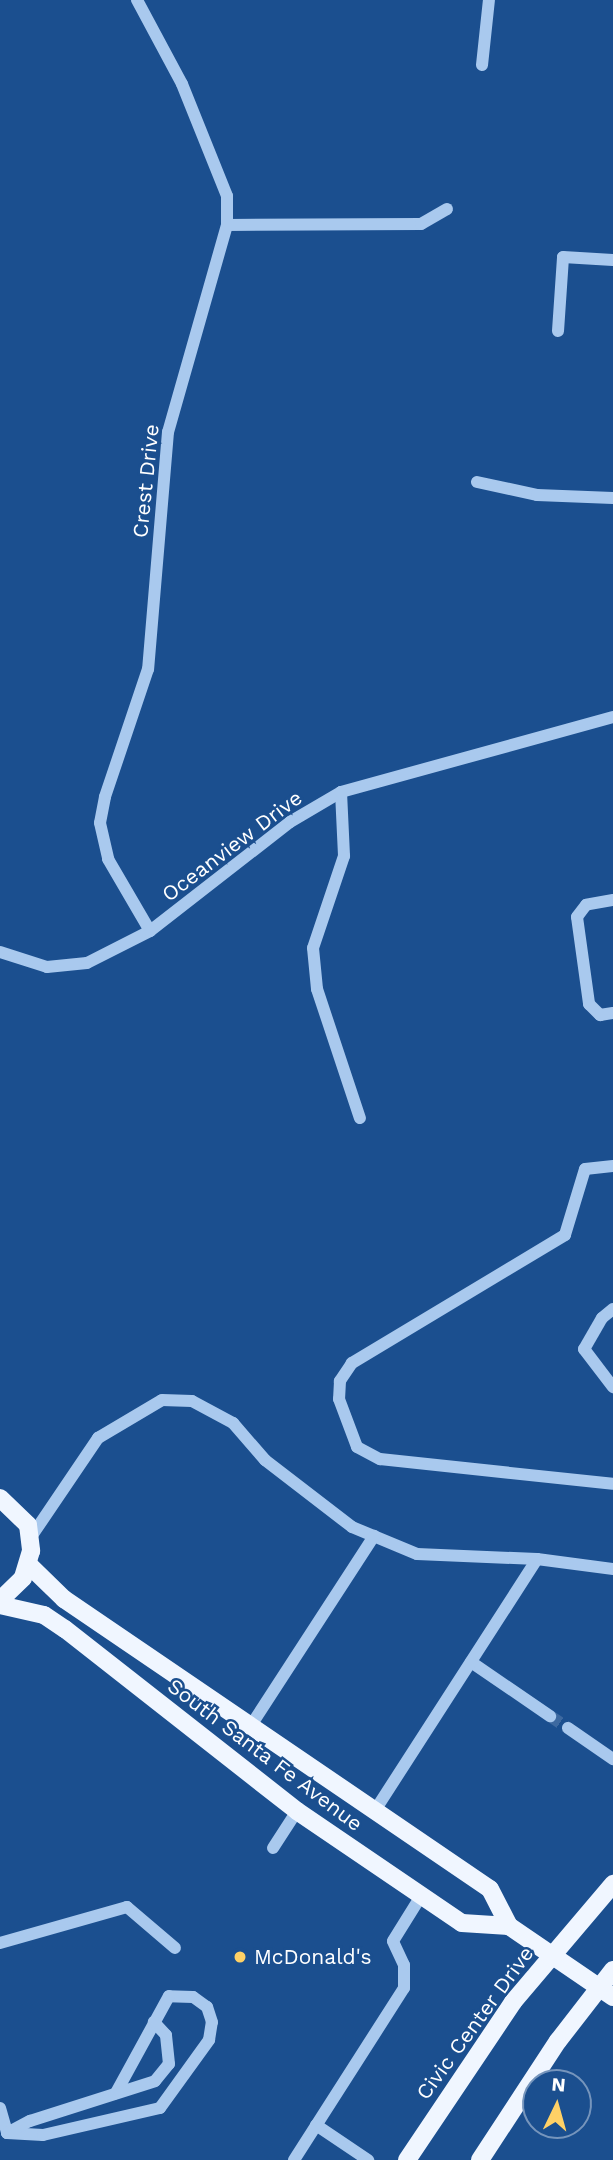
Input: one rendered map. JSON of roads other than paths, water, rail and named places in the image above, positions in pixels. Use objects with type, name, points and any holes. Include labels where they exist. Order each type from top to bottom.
[{"type":"main road","points":[[0,1498],[20,1513],[31,1537],[29,1564]]},
{"type":"main road","name":"South Santa Fe Avenue","points":[[0,1602],[14,1589],[29,1564],[64,1599],[490,1889],[509,1926],[607,1993]]},
{"type":"main road","name":"South Santa Fe Avenue","points":[[0,1602],[44,1615],[65,1629],[297,1811],[462,1923],[509,1926]]},
{"type":"main road","name":"Civic Center Drive","points":[[407,2160],[513,2002],[613,1884]]},
{"type":"main road","points":[[480,2160],[558,2041],[607,1993],[613,1970]]},
{"type":"street","name":"Crest Drive","points":[[137,0],[182,85],[222,184],[227,225],[168,432],[148,668],[104,797],[100,823],[108,859],[150,931]]},
{"type":"street","points":[[482,65],[489,0]]},
{"type":"street","points":[[227,225],[421,224],[447,209]]},
{"type":"street","points":[[558,331],[563,257],[613,260]]},
{"type":"street","points":[[477,482],[537,495],[613,498]]},
{"type":"street","name":"Oceanview Drive","points":[[0,952],[47,967],[87,963],[150,931],[290,822],[341,793],[613,717]]},
{"type":"street","points":[[341,793],[344,856],[313,948],[317,989],[360,1118]]},
{"type":"street","points":[[613,900],[586,905],[577,917],[589,1004],[600,1015],[613,1013]]},
{"type":"street","points":[[613,1166],[585,1169],[577,1182],[572,1220],[558,1240],[352,1363],[340,1381],[339,1399],[357,1447],[380,1459],[613,1484]]},
{"type":"street","points":[[613,1309],[602,1318],[583,1349],[613,1387]]},
{"type":"street","points":[[31,1537],[99,1438],[162,1400],[192,1401],[233,1423],[265,1460],[352,1527],[417,1554],[537,1559],[613,1569]]},
{"type":"street","points":[[250,1727],[374,1536]]},
{"type":"street","points":[[374,1812],[537,1559]]},
{"type":"street","points":[[471,1662],[550,1716]]},
{"type":"street","points":[[568,1728],[613,1759]]},
{"type":"street","points":[[273,1848],[297,1811]]},
{"type":"street","points":[[294,2160],[404,1988],[404,1965],[393,1941],[421,1896]]},
{"type":"street","points":[[0,1943],[127,1908],[175,1948]]},
{"type":"street","points":[[4,2134],[43,2135],[160,2108],[209,2040],[212,2022],[207,2007],[193,1997],[169,1997],[116,2093]]},
{"type":"street","points":[[4,2134],[155,2081],[169,2064],[166,2035],[154,2022]]},
{"type":"street","points":[[0,2108],[4,2134]]},
{"type":"street","points":[[316,2125],[368,2160]]},
{"type":"tunnel","points":[[550,1716],[568,1728]]},
{"type":"place","name":"McDonald's","points":[[240,1957]]}]
